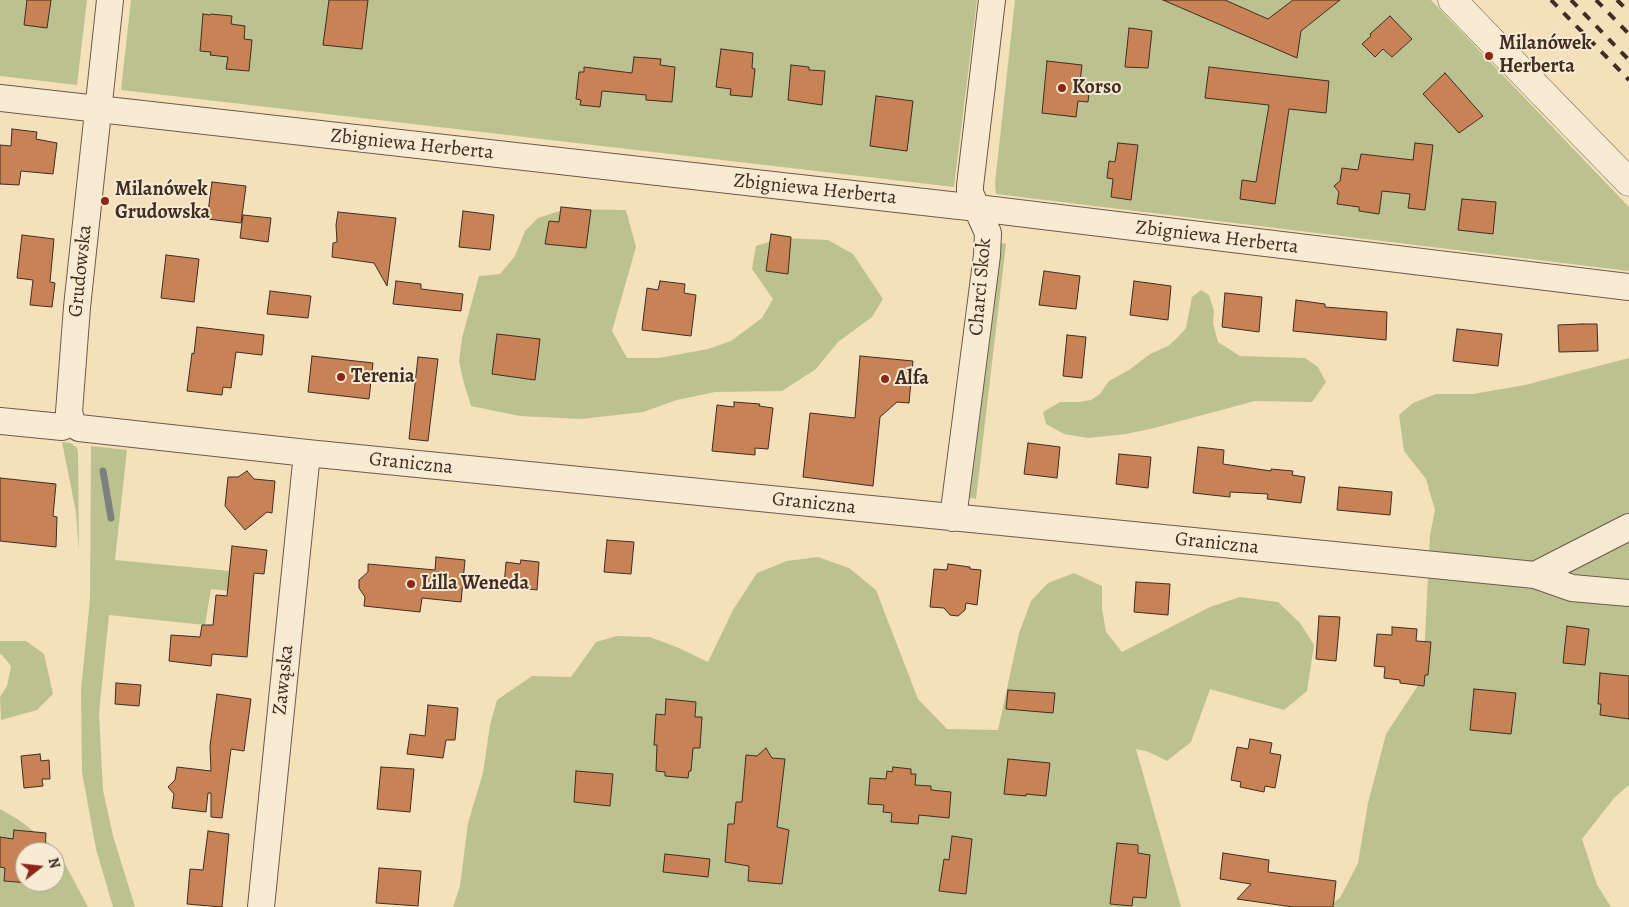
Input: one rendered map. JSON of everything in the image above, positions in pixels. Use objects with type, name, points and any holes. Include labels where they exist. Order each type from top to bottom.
[{"type":"street","name":"Grudowska","points":[[72,422],[69,412],[77,307],[110,0]]},
{"type":"street","name":"Charci Skok","points":[[953,518],[987,255],[988,233],[970,194],[970,186],[992,0]]},
{"type":"street","points":[[1452,0],[1629,182]]},
{"type":"street","name":"Zbigniewa Herberta","points":[[0,98],[977,208],[1629,287]]},
{"type":"street","name":"Graniczna","points":[[0,421],[62,427],[72,422],[79,428],[307,453],[1535,575],[1572,588],[1629,593]]},
{"type":"street","name":"Zawąska","points":[[261,907],[307,453]]},
{"type":"street","points":[[1535,575],[1629,527]]},
{"type":"green space","points":[[0,0],[87,0],[77,85],[0,76]]},
{"type":"green space","points":[[131,0],[977,0],[954,187],[121,90]]},
{"type":"green space","points":[[1015,0],[1431,0],[1629,207],[1629,271],[996,194],[995,183]]},
{"type":"green space","points":[[566,209],[626,210],[636,247],[612,331],[627,358],[659,358],[708,349],[731,341],[762,318],[773,299],[752,269],[756,246],[782,238],[828,240],[853,254],[883,299],[872,317],[838,342],[816,369],[782,391],[715,392],[677,400],[643,412],[581,419],[520,416],[471,406],[459,361],[462,338],[479,276],[500,274],[515,256],[525,231],[538,218]]},
{"type":"green space","points":[[994,241],[1006,244],[976,499],[967,497]]},
{"type":"green space","points":[[1201,290],[1209,295],[1214,311],[1213,323],[1218,342],[1240,356],[1305,358],[1318,367],[1326,382],[1312,402],[1255,401],[1154,428],[1126,434],[1088,438],[1064,434],[1046,424],[1043,412],[1060,402],[1091,400],[1100,394],[1109,381],[1129,370],[1150,354],[1168,346],[1186,328],[1192,297]]},
{"type":"green space","points":[[1629,358],[1629,785],[1614,798],[1582,839],[1597,885],[1611,907],[1326,907],[1340,898],[1358,863],[1368,803],[1386,734],[1423,678],[1430,535],[1435,510],[1426,479],[1404,451],[1399,415],[1413,403],[1436,394],[1473,394],[1525,385]]},
{"type":"green space","points":[[62,442],[71,443],[77,448],[78,452],[79,552],[76,512]]},
{"type":"green space","points":[[91,446],[127,450],[115,560],[230,571],[228,591],[211,589],[205,625],[109,615],[99,713],[103,790],[113,836],[135,907],[113,907],[96,849],[82,772],[81,690],[90,599]]},
{"type":"green space","points":[[818,557],[849,568],[876,590],[918,699],[947,729],[998,730],[1019,633],[1031,601],[1048,583],[1074,573],[1102,586],[1102,609],[1106,632],[1122,652],[1210,607],[1240,597],[1278,602],[1300,623],[1314,645],[1307,691],[1284,710],[1210,689],[1191,742],[1167,761],[1149,752],[1136,749],[1181,907],[453,907],[460,886],[468,823],[483,773],[490,725],[497,700],[532,676],[571,677],[596,642],[617,636],[650,637],[708,662],[733,610],[757,573],[787,561]]},
{"type":"green space","points":[[0,641],[26,641],[44,654],[53,694],[37,710],[1,720],[0,697],[7,686],[11,666],[0,654]]},
{"type":"green space","points":[[0,809],[19,820],[47,842],[15,842],[15,892],[65,892],[65,864],[88,907],[0,907]]},
{"type":"building","points":[[27,0],[51,0],[47,28],[24,25]]},
{"type":"building","points":[[329,0],[368,0],[362,49],[323,45]]},
{"type":"building","points":[[1163,0],[1225,0],[1268,19],[1293,0],[1340,0],[1301,31],[1297,58]]},
{"type":"building","points":[[203,14],[232,16],[231,24],[245,26],[244,39],[252,40],[249,71],[226,69],[228,57],[210,55],[211,52],[200,51]]},
{"type":"building","points":[[1390,16],[1412,39],[1392,57],[1383,49],[1375,57],[1362,44]]},
{"type":"building","points":[[1129,28],[1152,31],[1148,68],[1125,67]]},
{"type":"building","points":[[721,49],[753,53],[752,68],[755,69],[752,97],[730,95],[731,89],[716,87]]},
{"type":"building","points":[[634,57],[661,59],[660,65],[675,67],[672,102],[646,100],[646,95],[602,91],[600,107],[580,105],[581,100],[576,99],[579,72],[584,72],[584,67],[632,73]]},
{"type":"building","name":"Korso","points":[[1047,61],[1082,65],[1080,82],[1090,83],[1088,102],[1078,101],[1076,117],[1042,113]]},
{"type":"building","points":[[791,65],[809,67],[809,70],[825,71],[822,105],[788,100]]},
{"type":"building","points":[[1209,67],[1329,81],[1326,113],[1289,109],[1275,204],[1240,199],[1242,180],[1256,182],[1269,105],[1205,98]]},
{"type":"building","points":[[1445,73],[1483,116],[1459,133],[1423,94]]},
{"type":"building","points":[[876,96],[913,101],[907,151],[870,146]]},
{"type":"building","points":[[12,129],[37,132],[36,139],[57,143],[53,174],[21,171],[19,185],[0,184],[0,145],[11,146]]},
{"type":"building","points":[[1118,143],[1138,145],[1131,200],[1111,197],[1113,179],[1107,178],[1109,161],[1115,162]]},
{"type":"building","points":[[1415,143],[1433,145],[1425,210],[1408,208],[1410,194],[1382,191],[1379,214],[1359,211],[1359,207],[1337,204],[1339,192],[1334,186],[1340,181],[1342,168],[1358,170],[1361,154],[1413,160]]},
{"type":"building","points":[[212,182],[246,186],[241,223],[207,219]]},
{"type":"building","points":[[1462,199],[1496,202],[1493,234],[1458,230]]},
{"type":"building","points":[[561,207],[591,210],[586,248],[545,244],[549,221],[559,222]]},
{"type":"building","points":[[463,211],[494,215],[490,250],[459,247]]},
{"type":"building","points":[[338,212],[396,218],[387,286],[374,263],[332,257],[333,243],[337,242],[336,225]]},
{"type":"building","points":[[243,215],[271,218],[268,242],[240,238]]},
{"type":"building","points":[[771,234],[791,237],[788,274],[766,271]]},
{"type":"building","points":[[22,235],[54,239],[50,282],[55,283],[52,307],[30,305],[33,280],[17,278]]},
{"type":"building","points":[[166,255],[199,259],[194,302],[161,298]]},
{"type":"building","points":[[1044,271],[1080,276],[1076,309],[1039,305]]},
{"type":"building","points":[[396,281],[421,284],[421,289],[463,294],[461,311],[393,304]]},
{"type":"building","points":[[660,281],[685,284],[684,293],[696,295],[691,336],[642,330],[647,288],[658,290]]},
{"type":"building","points":[[1134,281],[1171,286],[1168,320],[1130,315]]},
{"type":"building","points":[[270,291],[311,296],[308,318],[267,314]]},
{"type":"building","points":[[1225,293],[1262,297],[1259,332],[1222,327]]},
{"type":"building","points":[[1296,300],[1325,304],[1325,307],[1387,312],[1386,340],[1293,331]]},
{"type":"building","points":[[1597,324],[1598,351],[1559,352],[1558,325]]},
{"type":"building","points":[[197,327],[264,335],[262,355],[236,352],[231,388],[223,387],[222,395],[187,391]]},
{"type":"building","points":[[1457,329],[1502,334],[1498,366],[1453,361]]},
{"type":"building","points":[[497,334],[540,339],[535,380],[492,374]]},
{"type":"building","points":[[1067,335],[1086,337],[1082,378],[1063,376]]},
{"type":"building","name":"Terenia","points":[[312,356],[373,363],[369,399],[308,392]]},
{"type":"building","points":[[860,356],[913,361],[909,403],[897,402],[880,417],[873,486],[803,477],[810,413],[855,418]]},
{"type":"building","points":[[418,357],[438,359],[428,441],[409,439]]},
{"type":"building","points":[[734,402],[760,404],[759,406],[773,408],[768,449],[755,448],[755,455],[712,451],[717,405],[734,407]]},
{"type":"building","points":[[1028,443],[1060,447],[1057,478],[1024,474]]},
{"type":"building","points":[[1198,447],[1224,450],[1223,464],[1271,471],[1271,469],[1293,471],[1292,475],[1305,477],[1301,503],[1267,499],[1268,494],[1230,492],[1230,497],[1193,493]]},
{"type":"building","points":[[1119,454],[1151,457],[1148,488],[1116,484]]},
{"type":"building","points":[[247,471],[254,479],[275,481],[272,513],[267,512],[245,530],[225,506],[228,477],[238,477]]},
{"type":"building","points":[[0,478],[56,484],[53,516],[57,517],[56,547],[0,541]]},
{"type":"building","points":[[1339,487],[1392,492],[1390,515],[1337,510]]},
{"type":"building","points":[[607,540],[634,542],[631,574],[604,572]]},
{"type":"building","points":[[232,546],[267,550],[264,574],[254,573],[247,657],[212,654],[211,666],[169,661],[171,635],[200,637],[202,625],[213,625],[216,595],[227,596]]},
{"type":"building","name":"Lilla Weneda","points":[[436,557],[465,560],[461,602],[422,598],[420,612],[364,606],[365,597],[359,588],[359,580],[368,572],[368,564],[435,570]]},
{"type":"building","points":[[521,560],[539,562],[537,590],[504,586],[506,562],[520,564]]},
{"type":"building","points":[[948,564],[981,570],[977,605],[966,603],[965,610],[958,616],[950,615],[944,608],[930,607],[934,569],[947,570]]},
{"type":"building","points":[[1136,582],[1170,584],[1168,615],[1134,612]]},
{"type":"building","points":[[1319,616],[1340,617],[1336,661],[1316,659]]},
{"type":"building","points":[[1567,626],[1589,629],[1585,665],[1563,663]]},
{"type":"building","points":[[1392,627],[1417,629],[1416,641],[1431,642],[1428,675],[1425,675],[1424,686],[1400,683],[1400,680],[1384,678],[1385,667],[1374,666],[1377,634],[1392,635]]},
{"type":"building","points":[[1600,673],[1629,676],[1629,719],[1600,715],[1601,704],[1598,704]]},
{"type":"building","points":[[116,683],[141,685],[139,706],[115,704]]},
{"type":"building","points":[[1474,689],[1516,693],[1511,734],[1470,730]]},
{"type":"building","points":[[1008,690],[1055,693],[1053,713],[1006,709]]},
{"type":"building","points":[[217,694],[251,699],[244,751],[231,749],[222,818],[211,817],[211,793],[208,793],[206,812],[172,808],[174,794],[168,787],[175,780],[177,767],[211,771],[210,746]]},
{"type":"building","points":[[666,699],[696,702],[695,717],[702,717],[700,748],[693,748],[691,771],[689,771],[688,778],[665,776],[665,772],[656,771],[657,745],[654,745],[656,714],[665,715]]},
{"type":"building","points":[[428,705],[458,708],[455,740],[446,740],[443,758],[407,754],[410,734],[425,736]]},
{"type":"building","points":[[1250,739],[1272,743],[1270,753],[1281,755],[1275,788],[1265,786],[1264,792],[1240,787],[1241,782],[1231,780],[1237,747],[1248,749]]},
{"type":"building","points":[[766,748],[772,758],[785,759],[777,827],[789,830],[782,884],[748,881],[749,866],[725,862],[728,824],[734,824],[736,802],[742,802],[746,755],[757,756]]},
{"type":"building","points":[[40,754],[41,761],[49,760],[50,779],[42,779],[43,786],[24,788],[21,756]]},
{"type":"building","points":[[1008,759],[1050,763],[1046,796],[1004,794]]},
{"type":"building","points":[[381,767],[414,769],[410,812],[377,809]]},
{"type":"building","points":[[893,767],[911,769],[911,774],[916,774],[915,785],[931,786],[931,790],[951,792],[949,818],[919,815],[918,824],[891,822],[892,813],[883,812],[884,805],[868,804],[870,778],[886,779],[887,771],[892,772]]},
{"type":"building","points":[[576,771],[613,774],[610,806],[574,802]]},
{"type":"building","points":[[14,830],[46,833],[46,842],[15,842],[15,882],[4,881],[5,868],[0,867],[0,837],[13,839]]},
{"type":"building","points":[[208,831],[229,834],[222,907],[187,904],[190,869],[203,870]]},
{"type":"building","points":[[952,836],[972,839],[966,894],[939,891],[944,859],[949,860]]},
{"type":"building","points":[[1117,843],[1138,845],[1138,853],[1150,855],[1146,898],[1133,897],[1132,906],[1110,904]]},
{"type":"building","points":[[1223,853],[1269,860],[1268,872],[1336,881],[1333,907],[1293,907],[1237,899],[1251,884],[1220,879]]},
{"type":"building","points":[[665,854],[710,859],[708,877],[663,872]]},
{"type":"building","points":[[379,868],[421,871],[418,906],[376,903]]},
{"type":"waterway","points":[[103,471],[111,518]]},
{"type":"railway","points":[[1551,0],[1629,80]]},
{"type":"railway","points":[[1571,0],[1629,60]]},
{"type":"railway","points":[[1596,0],[1629,34]]},
{"type":"railway","points":[[1617,0],[1629,12]]},
{"type":"place","name":"Milanówek Herberta","points":[[1489,56]]},
{"type":"place","name":"Korso","points":[[1062,88]]},
{"type":"place","name":"Milanówek Grudowska","points":[[105,201]]},
{"type":"place","name":"Terenia","points":[[341,377]]},
{"type":"place","name":"Alfa","points":[[885,379]]},
{"type":"place","name":"Lilla Weneda","points":[[411,584]]}]
